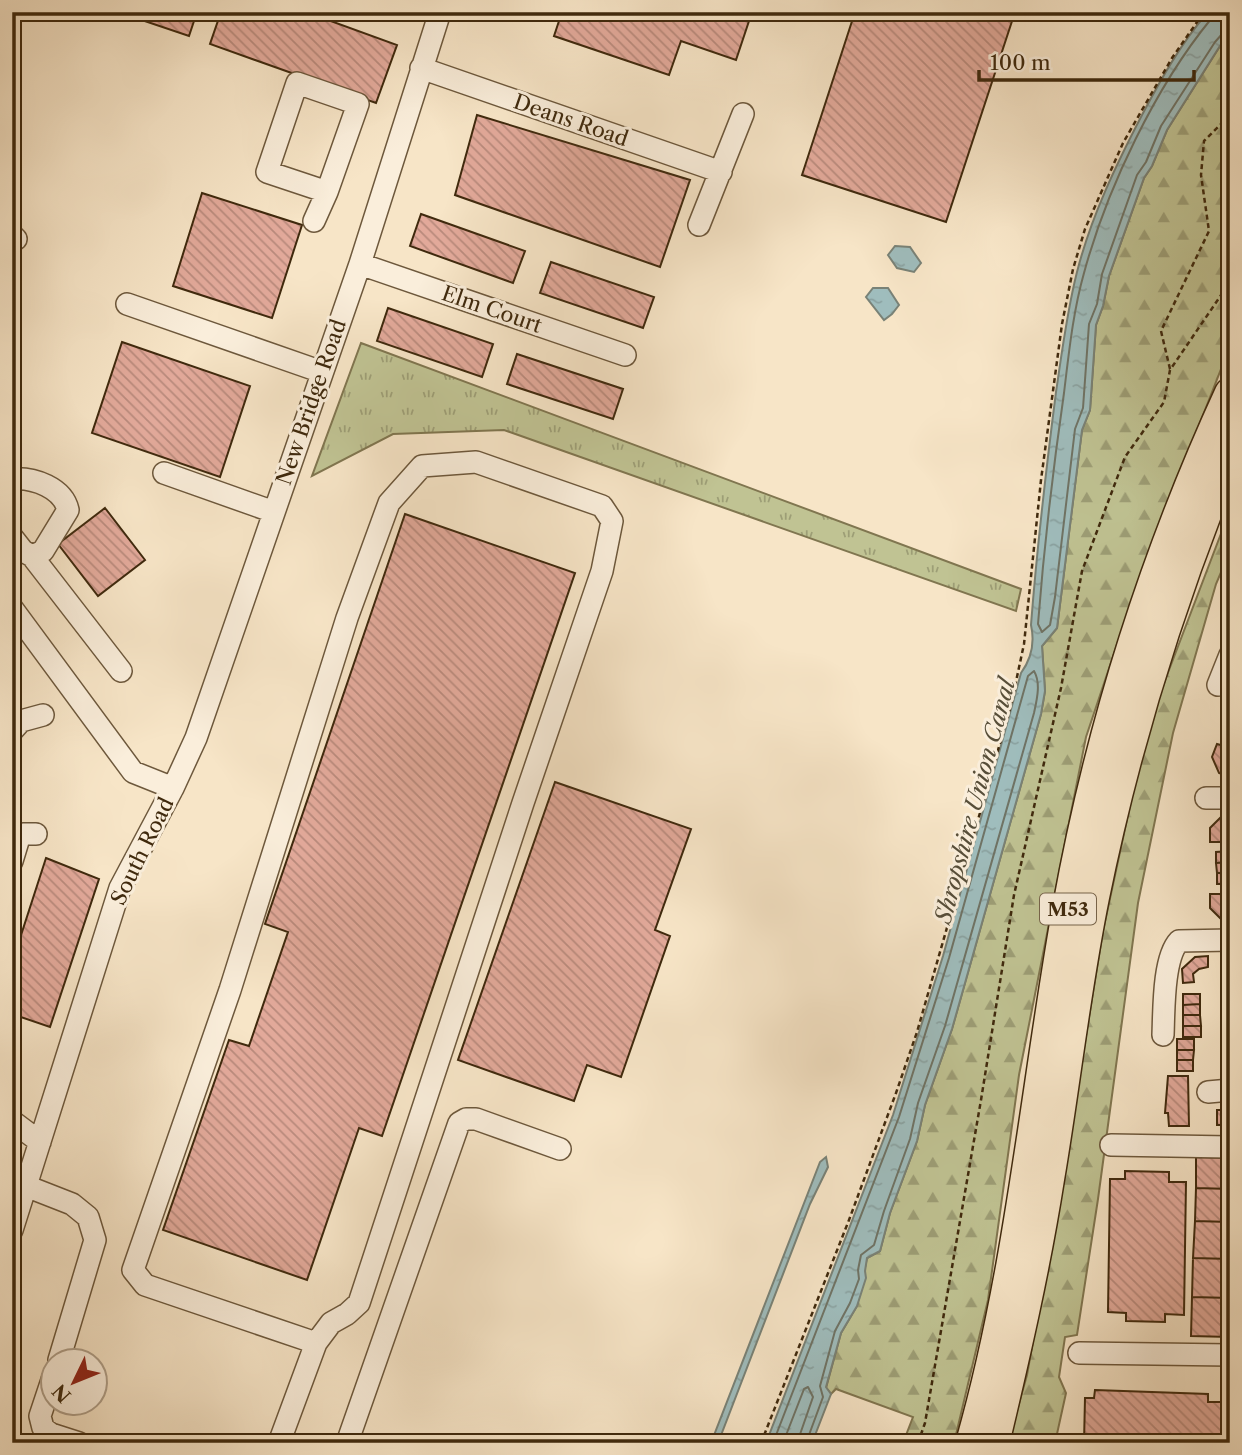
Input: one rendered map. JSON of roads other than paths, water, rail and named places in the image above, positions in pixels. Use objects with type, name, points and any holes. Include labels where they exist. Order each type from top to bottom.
[{"type":"highway","name":"M53","points":[[971,1443],[1016,1246],[1056,976],[1097,768],[1157,574],[1190,485],[1230,393]]},
{"type":"highway","name":"M53","points":[[994,1443],[1034,1265],[1086,939],[1131,735],[1177,587],[1230,453]]},
{"type":"street","name":"New Bridge Road","points":[[173,788],[196,738],[274,512],[359,264],[440,12]]},
{"type":"street","name":"Deans Road","points":[[421,68],[721,172]]},
{"type":"street","points":[[314,220],[327,192],[358,104],[297,83],[267,172],[327,192]]},
{"type":"street","points":[[699,225],[743,114]]},
{"type":"street","name":"Elm Court","points":[[359,264],[625,355]]},
{"type":"street","points":[[127,304],[322,372]]},
{"type":"street","points":[[279,1443],[316,1343],[331,1323],[359,1303],[518,816],[602,571],[612,521],[602,506],[477,462],[422,466],[389,503],[347,618],[230,990],[133,1270],[145,1285],[316,1343]]},
{"type":"street","points":[[164,472],[274,512]]},
{"type":"street","points":[[12,479],[21,478],[40,483],[59,493],[66,501],[68,510],[58,528],[43,551],[32,556]]},
{"type":"street","points":[[12,537],[23,551],[32,556],[121,670]]},
{"type":"street","name":"South Road","points":[[12,608],[133,772],[173,788],[120,888],[12,1230]]},
{"type":"street","points":[[1218,685],[1230,655]]},
{"type":"street","points":[[12,731],[21,720],[43,715]]},
{"type":"street","points":[[1206,798],[1230,798]]},
{"type":"street","points":[[12,861],[24,829]]},
{"type":"street","points":[[1163,1035],[1166,983],[1173,948],[1179,942],[1230,940]]},
{"type":"street","points":[[1208,1092],[1230,1090]]},
{"type":"street","points":[[347,1443],[459,1123],[466,1119],[477,1119],[560,1149]]},
{"type":"street","points":[[12,1121],[40,1142]]},
{"type":"street","points":[[1111,1145],[1230,1147]]},
{"type":"street","points":[[26,1185],[72,1204],[88,1217],[95,1240],[63,1346]]},
{"type":"street","points":[[1079,1353],[1230,1355]]},
{"type":"street","points":[[40,1416],[43,1429],[79,1443]]},
{"type":"water","points":[[1208,12],[1230,12],[1230,36],[1220,46],[1167,130],[1144,178],[1109,276],[1096,325],[1090,410],[1082,430],[1057,628],[1042,646],[1045,691],[1041,714],[952,1029],[925,1105],[917,1141],[890,1213],[880,1251],[867,1258],[866,1278],[857,1306],[841,1333],[826,1387],[831,1394],[812,1443],[766,1443],[893,1115],[943,956],[1021,673],[1032,650],[1031,625],[1036,567],[1056,392],[1070,302],[1089,231],[1142,115],[1180,49]]},
{"type":"water","points":[[895,246],[910,247],[921,263],[914,272],[897,268],[888,255]]},
{"type":"water","points":[[873,288],[888,288],[899,305],[884,320],[866,297]]},
{"type":"water","points":[[826,1157],[828,1167],[810,1204],[718,1443],[711,1443],[820,1162]]},
{"type":"water label","name":"Shropshire Union Canal","points":[[975,801]]}]
